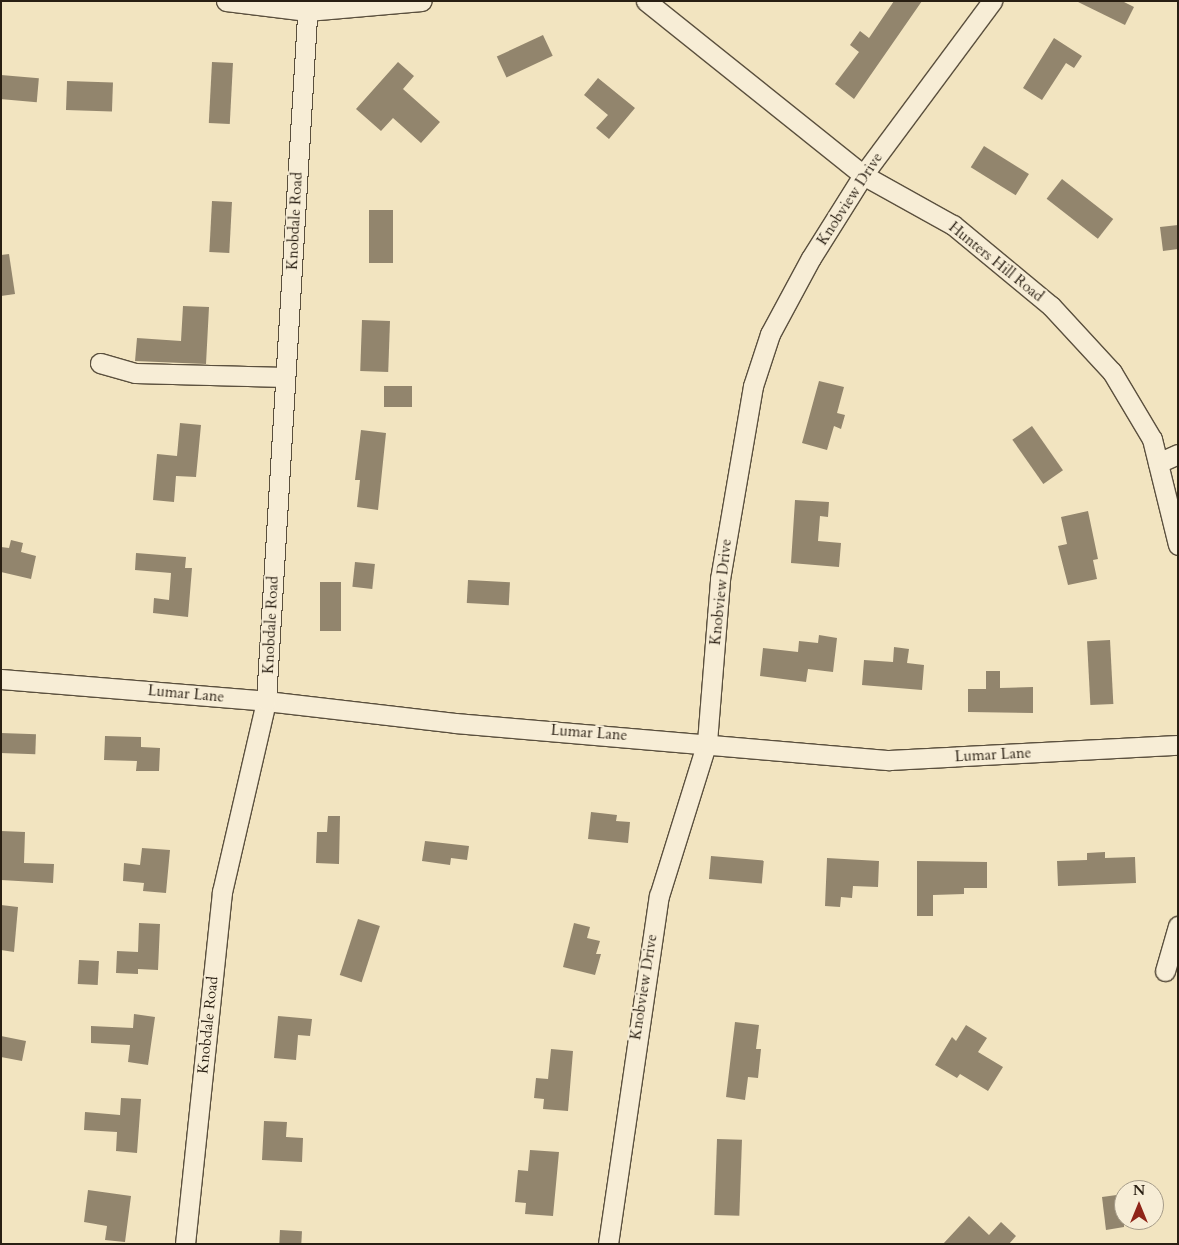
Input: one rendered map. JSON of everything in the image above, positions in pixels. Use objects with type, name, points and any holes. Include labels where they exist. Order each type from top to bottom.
[{"type":"street","points":[[226,1],[307,6],[422,1]]},
{"type":"street","name":"Hunters Hill Road","points":[[646,1],[863,174],[953,225],[1051,306],[1112,372],[1152,439],[1178,543]]},
{"type":"street","name":"Knobview Drive","points":[[608,1244],[659,896],[706,742],[720,579],[753,386],[770,334],[811,258],[863,174],[992,1]]},
{"type":"street","name":"Knobdale Road","points":[[185,1244],[222,892],[266,701],[307,6]]},
{"type":"street","points":[[100,363],[135,373],[285,377]]},
{"type":"street","points":[[1158,463],[1178,454]]},
{"type":"street","name":"Lumar Lane","points":[[1,678],[266,701],[455,723],[706,742],[889,760],[1178,745]]},
{"type":"street","points":[[1164,971],[1178,926]]},
{"type":"building","points":[[894,1],[922,1],[854,99],[835,84],[859,52],[850,45],[860,31],[869,38]]},
{"type":"building","points":[[1076,1],[1122,1],[1134,7],[1125,25]]},
{"type":"building","points":[[543,35],[553,56],[506,77],[497,57]]},
{"type":"building","points":[[1054,38],[1082,56],[1074,68],[1066,63],[1042,100],[1023,88]]},
{"type":"building","points":[[212,62],[233,63],[230,124],[209,123]]},
{"type":"building","points":[[398,62],[414,76],[403,89],[440,122],[421,143],[393,118],[381,131],[356,109]]},
{"type":"building","points":[[1,75],[39,78],[37,102],[1,99]]},
{"type":"building","points":[[598,78],[635,108],[609,139],[596,128],[608,115],[584,95]]},
{"type":"building","points":[[67,81],[113,83],[112,112],[66,110]]},
{"type":"building","points":[[984,146],[1029,174],[1016,195],[971,167]]},
{"type":"building","points":[[1062,179],[1113,219],[1098,239],[1047,199]]},
{"type":"building","points":[[212,201],[232,202],[229,253],[209,252]]},
{"type":"building","points":[[369,210],[393,210],[393,263],[369,263]]},
{"type":"building","points":[[1178,225],[1178,249],[1163,251],[1160,227]]},
{"type":"building","points":[[9,254],[15,294],[1,296],[1,255]]},
{"type":"building","points":[[183,306],[209,307],[206,364],[135,361],[137,338],[181,341]]},
{"type":"building","points":[[362,320],[390,321],[388,372],[360,371]]},
{"type":"building","points":[[819,381],[844,387],[837,413],[845,415],[841,429],[834,426],[827,450],[802,443]]},
{"type":"building","points":[[384,386],[412,386],[412,407],[384,407]]},
{"type":"building","points":[[180,423],[201,425],[196,477],[176,476],[174,502],[153,500],[157,454],[177,456]]},
{"type":"building","points":[[1032,426],[1063,470],[1043,484],[1012,440]]},
{"type":"building","points":[[361,430],[386,433],[378,510],[357,507],[360,480],[355,480]]},
{"type":"building","points":[[795,500],[829,502],[828,517],[820,516],[818,541],[841,543],[839,567],[791,563]]},
{"type":"building","points":[[1088,511],[1098,559],[1093,560],[1097,579],[1068,585],[1058,546],[1067,544],[1061,517]]},
{"type":"building","points":[[11,540],[23,543],[21,552],[36,556],[31,579],[1,572],[1,547],[9,548]]},
{"type":"building","points":[[136,553],[186,557],[185,568],[192,568],[188,617],[153,613],[154,598],[169,600],[171,573],[135,570]]},
{"type":"building","points":[[355,562],[375,564],[372,589],[352,587]]},
{"type":"building","points":[[468,580],[510,582],[509,605],[467,603]]},
{"type":"building","points":[[320,582],[341,582],[341,631],[320,631]]},
{"type":"building","points":[[819,635],[837,638],[833,672],[808,669],[806,682],[760,676],[763,648],[798,652],[799,641],[818,643]]},
{"type":"building","points":[[1110,640],[1113,704],[1090,705],[1087,641]]},
{"type":"building","points":[[894,647],[909,649],[907,663],[924,665],[922,690],[862,685],[864,660],[893,662]]},
{"type":"building","points":[[986,671],[1000,671],[1000,688],[1033,687],[1033,713],[968,712],[968,689],[986,689]]},
{"type":"building","points":[[1,733],[36,734],[35,754],[1,753]]},
{"type":"building","points":[[105,736],[141,737],[141,747],[160,748],[159,771],[136,771],[137,761],[104,760]]},
{"type":"building","points":[[591,812],[617,815],[616,821],[630,822],[628,843],[588,839]]},
{"type":"building","points":[[328,816],[340,816],[339,864],[316,863],[317,832],[327,832]]},
{"type":"building","points":[[1,831],[25,832],[24,863],[54,864],[53,883],[1,880]]},
{"type":"building","points":[[425,841],[469,846],[467,860],[451,858],[450,865],[422,861]]},
{"type":"building","points":[[142,848],[170,850],[166,893],[143,891],[144,883],[123,881],[124,863],[140,865]]},
{"type":"building","points":[[1105,852],[1105,858],[1135,857],[1136,883],[1058,886],[1057,861],[1087,860],[1087,853]]},
{"type":"building","points":[[711,856],[764,861],[762,884],[709,879]]},
{"type":"building","points":[[827,858],[879,861],[878,887],[853,886],[852,898],[841,897],[840,907],[825,906]]},
{"type":"building","points":[[917,861],[987,862],[987,888],[964,888],[964,894],[933,895],[933,916],[917,916]]},
{"type":"building","points":[[1,905],[18,907],[14,952],[1,950]]},
{"type":"building","points":[[358,919],[380,926],[362,982],[340,975]]},
{"type":"building","points":[[139,923],[160,924],[158,970],[138,969],[138,974],[116,973],[117,951],[138,952]]},
{"type":"building","points":[[574,923],[590,927],[587,938],[600,941],[596,954],[601,954],[595,975],[563,967]]},
{"type":"building","points":[[79,960],[99,961],[98,985],[78,984]]},
{"type":"building","points":[[134,1014],[155,1017],[148,1065],[128,1062],[130,1045],[91,1043],[91,1026],[133,1028]]},
{"type":"building","points":[[278,1016],[312,1019],[310,1036],[298,1035],[296,1060],[274,1058]]},
{"type":"building","points":[[735,1022],[759,1025],[756,1049],[761,1049],[758,1078],[748,1077],[745,1100],[726,1097]]},
{"type":"building","points":[[966,1025],[987,1038],[978,1052],[1003,1067],[988,1091],[960,1074],[957,1078],[935,1065],[952,1037],[956,1041]]},
{"type":"building","points":[[1,1036],[26,1041],[22,1061],[1,1057]]},
{"type":"building","points":[[551,1049],[573,1051],[568,1111],[543,1109],[544,1099],[534,1098],[536,1078],[548,1079]]},
{"type":"building","points":[[121,1098],[141,1099],[137,1153],[116,1151],[117,1132],[84,1130],[85,1112],[120,1115]]},
{"type":"building","points":[[264,1121],[287,1122],[286,1137],[303,1138],[302,1162],[262,1160]]},
{"type":"building","points":[[717,1139],[742,1140],[739,1216],[714,1215]]},
{"type":"building","points":[[530,1150],[559,1152],[553,1216],[525,1214],[526,1203],[515,1202],[518,1170],[528,1171]]},
{"type":"building","points":[[88,1190],[131,1196],[125,1242],[105,1240],[107,1226],[84,1222]]},
{"type":"building","points":[[1114,1195],[1114,1229],[1106,1230],[1102,1197]]},
{"type":"building","points":[[969,1216],[989,1235],[1001,1222],[1016,1236],[1009,1244],[943,1244]]},
{"type":"building","points":[[280,1230],[302,1231],[301,1244],[279,1244]]}]
